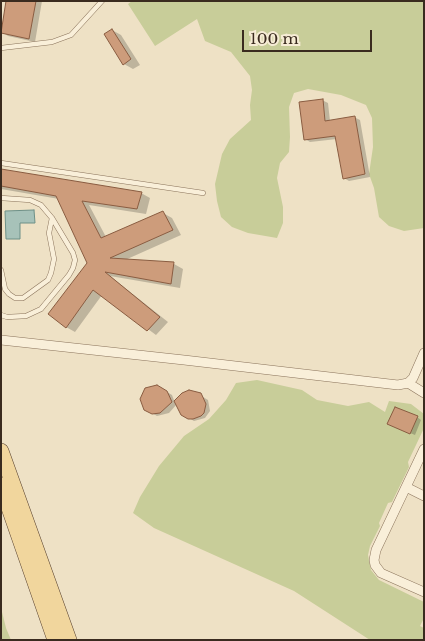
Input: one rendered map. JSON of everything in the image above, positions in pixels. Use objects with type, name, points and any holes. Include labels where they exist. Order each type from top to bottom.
[{"type":"main road","points":[[1,451],[69,640]]},
{"type":"main road","points":[[1,486],[56,640]]},
{"type":"main road","points":[[63,624],[80,640]]},
{"type":"street","points":[[1,340],[398,385],[408,383],[413,378],[424,353]]},
{"type":"street","points":[[408,383],[424,393]]},
{"type":"street","points":[[424,449],[376,550],[374,560],[378,569],[385,575],[424,592]]},
{"type":"street","points":[[406,487],[424,496]]},
{"type":"lane","points":[[1,48],[52,42],[71,35],[102,1]]},
{"type":"lane","points":[[1,163],[203,193]]},
{"type":"lane","points":[[1,198],[34,201],[44,208],[73,252],[74,264],[72,272],[46,304],[36,312],[26,316],[2,316]]},
{"type":"lane","points":[[1,270],[5,289],[15,298],[22,298],[48,280],[54,259],[48,233],[52,218]]},
{"type":"green space","points":[[132,1],[424,1],[424,228],[404,231],[389,226],[379,217],[374,188],[369,174],[373,147],[372,118],[366,105],[341,95],[308,89],[294,93],[289,107],[289,152],[280,163],[277,178],[283,207],[283,223],[277,238],[248,233],[232,227],[221,217],[215,184],[222,154],[230,139],[251,120],[252,90],[250,76],[231,52],[205,41],[197,19],[155,46],[128,4]]},
{"type":"green space","points":[[257,380],[302,390],[317,400],[348,406],[369,402],[385,412],[389,401],[411,404],[424,414],[424,428],[408,462],[409,467],[392,502],[388,503],[368,555],[371,570],[379,580],[424,602],[424,618],[420,626],[424,628],[424,640],[370,640],[294,591],[154,528],[133,513],[140,497],[159,466],[184,436],[209,419],[226,400],[236,383]]},
{"type":"green space","points":[[1,608],[6,628],[11,640],[1,640]]},
{"type":"water","points":[[34,210],[35,223],[20,223],[20,239],[6,239],[5,211]]},
{"type":"building","points":[[6,1],[36,1],[29,39],[1,33]]},
{"type":"building","points":[[112,29],[131,59],[123,65],[104,34]]},
{"type":"building","points":[[323,99],[325,121],[355,116],[365,174],[343,179],[335,136],[304,140],[299,102]]},
{"type":"building","points":[[1,169],[142,192],[137,209],[82,201],[101,238],[163,211],[173,230],[110,258],[174,262],[171,284],[105,272],[160,317],[147,331],[93,290],[66,328],[48,314],[87,263],[56,196],[1,186]]},
{"type":"building","points":[[157,385],[167,391],[172,402],[160,413],[152,414],[144,410],[140,399],[145,388]]},
{"type":"building","points":[[189,390],[201,393],[206,404],[204,413],[193,419],[188,419],[181,415],[174,401],[182,393]]},
{"type":"building","points":[[395,407],[418,416],[410,434],[387,424]]}]
